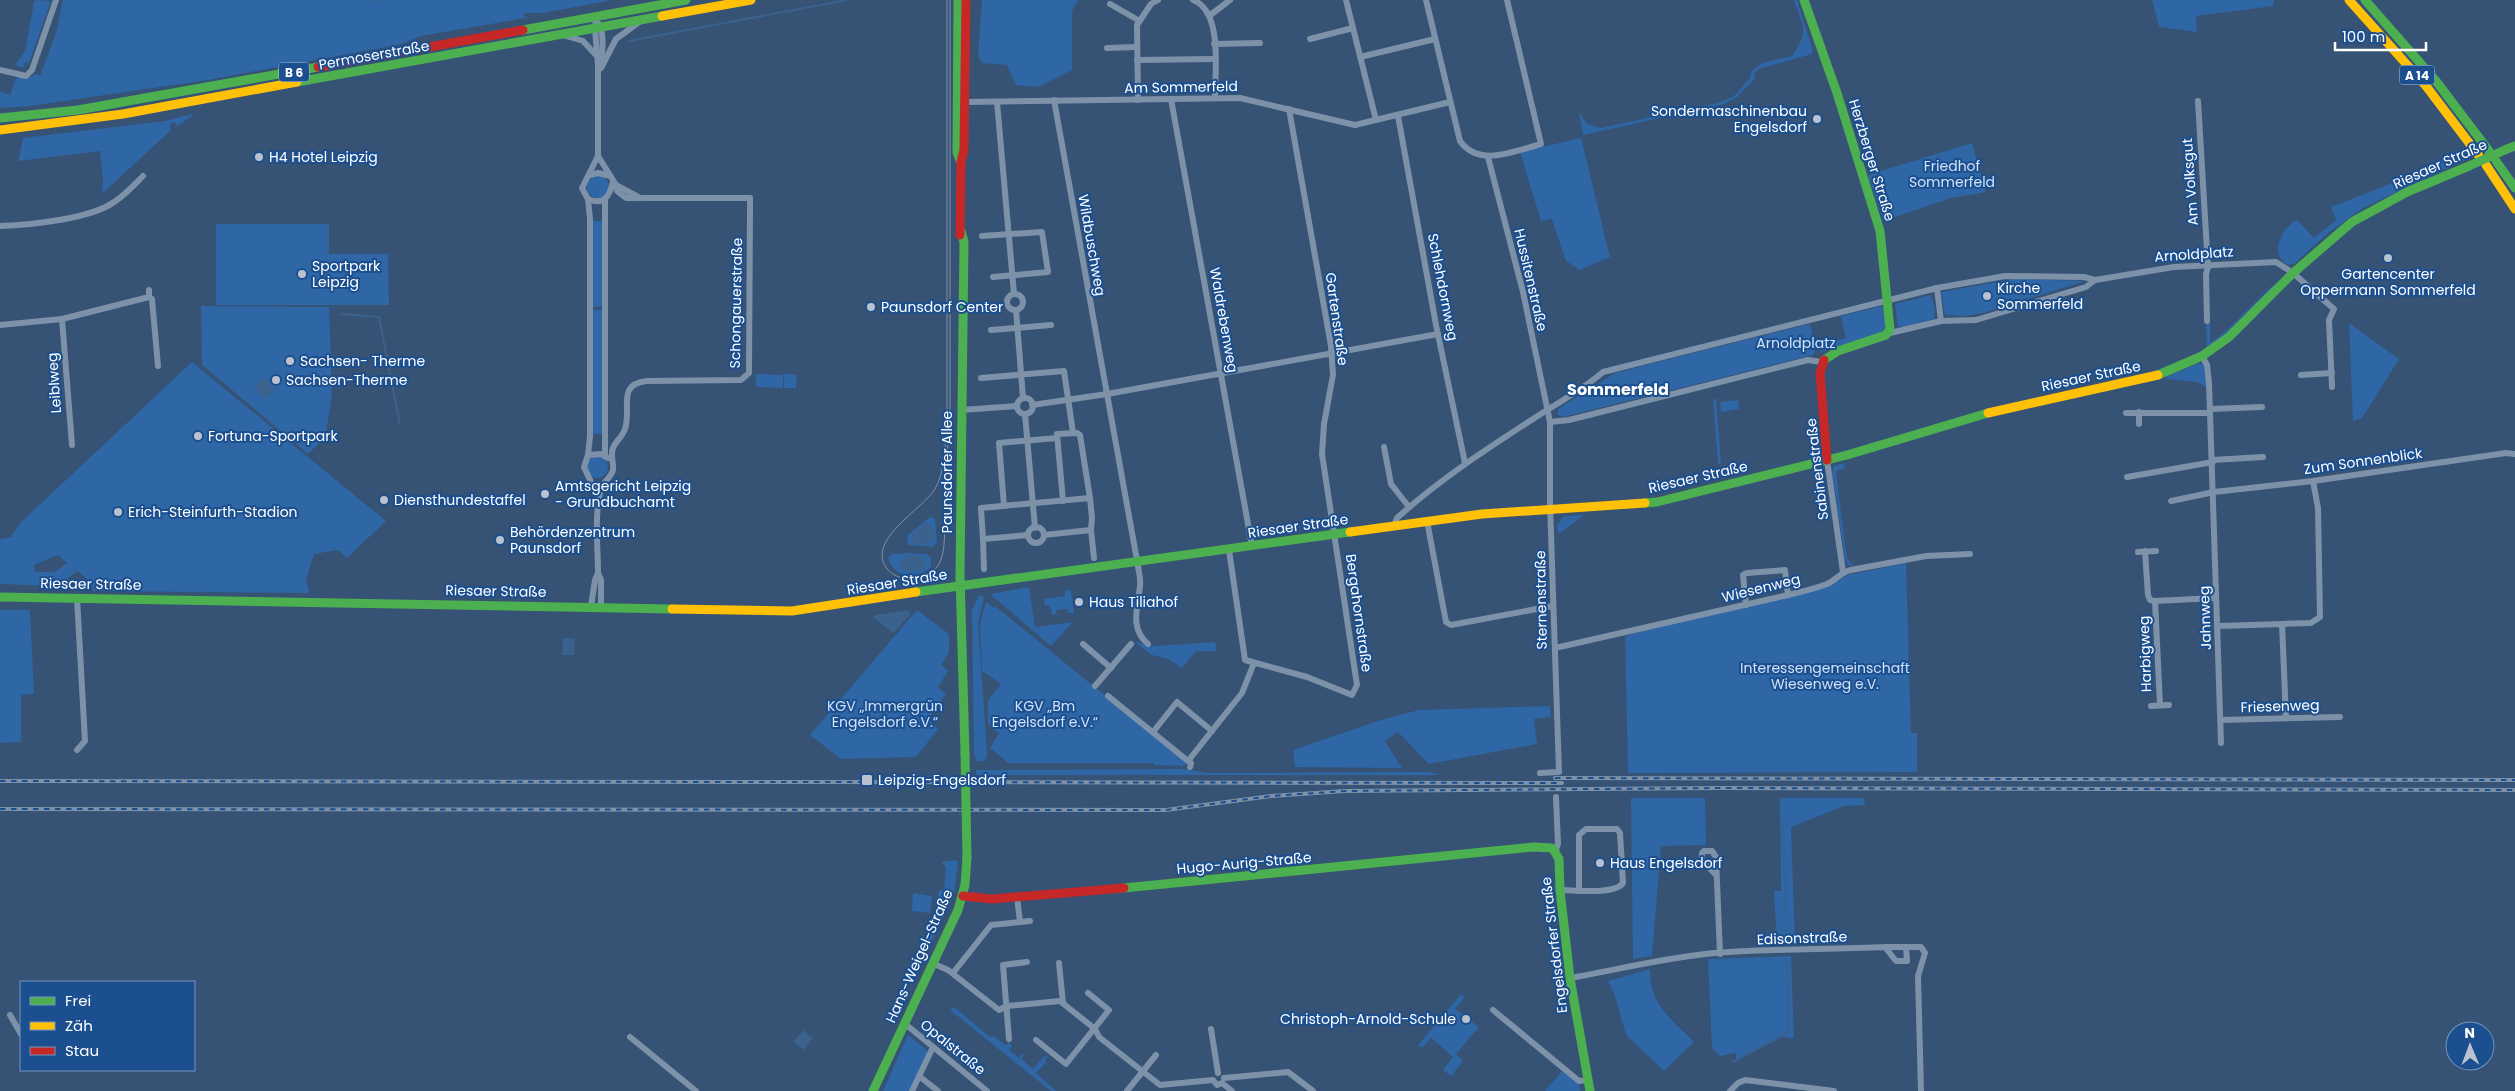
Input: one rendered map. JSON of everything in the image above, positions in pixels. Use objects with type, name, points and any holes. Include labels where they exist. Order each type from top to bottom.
[{"type":"main road","name":"Permoserstraße","points":[[0,118],[78,110],[163,96],[686,0]]},
{"type":"main road","name":"Permoserstraße","points":[[0,130],[124,114],[751,0]]},
{"type":"main road","name":"Paunsdorfer Allee","points":[[957,0],[964,150],[961,162],[961,232],[958,244],[958,346],[962,357],[961,586]]},
{"type":"main road","name":"Paunsdorfer Allee","points":[[961,102],[966,0]]},
{"type":"main road","name":"Herzberger Straße","points":[[1804,0],[1837,93],[1880,231],[1890,333]]},
{"type":"main road","name":"A 14","points":[[2349,0],[2421,80],[2479,156]]},
{"type":"main road","name":"A 14","points":[[2364,0],[2432,75],[2489,151]]},
{"type":"main road","name":"Riesaer Straße","points":[[0,597],[601,606],[792,611],[1482,514],[1658,502],[1828,460],[1980,415],[2156,376],[2202,356],[2243,324],[2293,273],[2352,222],[2407,192],[2511,148]]},
{"type":"main road","points":[[2496,161],[2515,188]]},
{"type":"main road","points":[[2486,165],[2515,209]]},
{"type":"main road","name":"Arnoldplatz","points":[[1822,362],[1838,350],[1890,333]]},
{"type":"main road","name":"Sabinenstraße","points":[[1822,362],[1820,373],[1828,460]]},
{"type":"main road","name":"Hans-Weigel-Straße","points":[[873,1091],[963,896],[967,857],[961,586]]},
{"type":"main road","name":"Hugo-Aurig-Straße","points":[[963,896],[976,899],[1017,897],[1527,850],[1555,852]]},
{"type":"main road","name":"Engelsdorfer Straße","points":[[1555,852],[1558,859],[1570,978],[1590,1091]]},
{"type":"street","points":[[0,70],[26,76],[36,63],[56,0]]},
{"type":"street","points":[[1138,100],[1136,47],[1138,20],[1151,4],[1158,0]]},
{"type":"street","points":[[1192,0],[1202,7],[1209,16],[1214,30],[1215,98]]},
{"type":"street","points":[[1209,16],[1230,0]]},
{"type":"street","points":[[1346,0],[1376,120]]},
{"type":"street","points":[[1426,0],[1450,102],[1464,146],[1474,154],[1488,157],[1542,144],[1506,0]]},
{"type":"street","points":[[1110,4],[1138,20]]},
{"type":"street","points":[[596,16],[601,60],[598,68]]},
{"type":"street","points":[[598,68],[616,39],[642,20]]},
{"type":"street","points":[[598,28],[596,55],[598,68],[598,156],[590,175],[584,180],[582,188],[588,199],[590,213],[588,455],[584,467],[586,476],[599,499]]},
{"type":"street","points":[[1310,39],[1353,28]]},
{"type":"street","points":[[562,35],[583,41],[596,55]]},
{"type":"street","points":[[1360,57],[1435,39]]},
{"type":"street","points":[[1214,44],[1260,43]]},
{"type":"street","points":[[1107,48],[1136,47]]},
{"type":"street","points":[[1136,60],[1214,59]]},
{"type":"street","name":"Waldrebenweg","points":[[1171,99],[1252,546]]},
{"type":"street","name":"Am Sommerfeld","points":[[961,102],[1250,99],[1355,125],[1450,102]]},
{"type":"street","name":"Wildbuschweg","points":[[1054,100],[1141,583],[1136,607],[1137,627],[1142,638],[1148,644]]},
{"type":"street","name":"Am Volksgut","points":[[2198,101],[2208,267],[2206,274],[2207,321]]},
{"type":"street","points":[[997,102],[1014,294]]},
{"type":"street","name":"Gartenstraße","points":[[1289,109],[1331,353],[1333,375],[1324,424],[1322,454],[1334,535]]},
{"type":"street","name":"Schlehdornweg","points":[[1398,116],[1438,334],[1465,463]]},
{"type":"street","points":[[598,156],[613,181],[610,194],[605,200],[605,456]]},
{"type":"street","name":"Hussitenstraße","points":[[1488,157],[1523,292],[1548,409]]},
{"type":"street","name":"Schongauerstraße","points":[[590,175],[598,173],[640,198],[750,198],[750,367],[746,377],[741,380],[647,381],[634,384],[628,392],[626,427],[612,451],[612,472],[601,486],[599,499],[598,573],[591,606]]},
{"type":"street","points":[[0,226],[21,225],[94,212],[114,203],[143,176]]},
{"type":"street","points":[[588,199],[595,201],[605,200]]},
{"type":"street","points":[[982,236],[1042,232],[1048,272],[993,277]]},
{"type":"street","name":"Arnoldplatz","points":[[1394,526],[1397,518],[1409,507],[1465,463],[1581,390],[1603,372],[1937,288],[2005,276],[2084,277],[2095,280],[2174,268],[2276,262],[2293,273],[2334,309],[2329,320],[2332,373]]},
{"type":"street","name":"Arnoldplatz","points":[[1890,333],[1941,321],[1976,320],[2086,287],[2095,280]]},
{"type":"street","points":[[1937,288],[1941,321]]},
{"type":"street","points":[[0,325],[62,319],[149,293],[152,298],[158,366]]},
{"type":"street","points":[[1014,294],[1020,296],[1023,301],[1022,307],[1016,310],[1010,308],[1008,302],[1009,297],[1014,294]]},
{"type":"street","points":[[1016,310],[1023,398]]},
{"type":"street","name":"Leiblweg","points":[[62,319],[72,446]]},
{"type":"street","points":[[991,330],[1051,325]]},
{"type":"street","points":[[1032,405],[1068,401],[1438,334]]},
{"type":"street","name":"Jahnweg","points":[[2202,356],[2207,365],[2214,492],[2221,743]]},
{"type":"street","points":[[1550,422],[1569,420],[1808,360],[1822,362]]},
{"type":"street","points":[[981,378],[1064,371],[1073,433]]},
{"type":"street","points":[[2301,375],[2332,373],[2332,387]]},
{"type":"street","points":[[1023,398],[1029,400],[1032,405],[1031,411],[1025,414],[1019,412],[1017,406],[1018,401],[1023,398]]},
{"type":"street","points":[[961,410],[1017,406]]},
{"type":"street","points":[[2126,412],[2210,411],[2262,407]]},
{"type":"street","name":"Sternenstraße","points":[[1540,772],[1558,772],[1550,510],[1550,422],[1548,409]]},
{"type":"street","points":[[2139,412],[2139,424]]},
{"type":"street","points":[[1025,414],[1035,528]]},
{"type":"street","points":[[1063,501],[1056,434],[1073,433],[1080,435],[1090,498],[1094,558]]},
{"type":"street","points":[[1004,506],[999,443],[1057,438]]},
{"type":"street","points":[[1384,447],[1391,484],[1409,507]]},
{"type":"street","name":"Zum Sonnenblick","points":[[2214,492],[2312,481],[2506,453],[2515,454]]},
{"type":"street","points":[[588,455],[597,454],[605,456],[612,464]]},
{"type":"street","points":[[2128,477],[2212,461],[2263,457]]},
{"type":"street","name":"Sabinenstraße","points":[[1828,460],[1844,572]]},
{"type":"street","points":[[586,476],[596,480],[609,478]]},
{"type":"street","points":[[2218,626],[2311,623],[2320,617],[2318,508],[2312,481]]},
{"type":"street","points":[[2171,501],[2214,492]]},
{"type":"street","points":[[984,569],[981,508],[1090,498]]},
{"type":"street","points":[[1427,521],[1446,622],[1451,625],[1554,606]]},
{"type":"street","points":[[1028,535],[1030,530],[1035,528],[1041,529],[1044,535]]},
{"type":"street","points":[[1044,535],[1091,530]]},
{"type":"street","points":[[983,539],[1028,535]]},
{"type":"street","points":[[1028,535],[1031,541],[1036,543],[1042,540],[1044,535]]},
{"type":"street","name":"Bergahornstraße","points":[[1254,663],[1307,676],[1352,695],[1357,685],[1334,535]]},
{"type":"street","points":[[1108,696],[1189,764],[1242,693],[1254,663],[1245,660],[1229,550]]},
{"type":"street","points":[[2138,552],[2156,550]]},
{"type":"street","name":"Harbigweg","points":[[2145,551],[2148,596],[2150,600],[2216,598]]},
{"type":"street","name":"Wiesenweg","points":[[1555,648],[1788,595],[1826,584],[1844,572],[1926,556],[1970,554]]},
{"type":"street","points":[[1746,605],[1744,575],[1746,573],[1785,570],[1788,595]]},
{"type":"street","name":"Schongauerstraße","points":[[598,573],[602,580],[601,606]]},
{"type":"street","points":[[76,598],[85,741],[77,750]]},
{"type":"street","name":"Harbigweg","points":[[2155,601],[2160,705]]},
{"type":"street","points":[[2282,624],[2286,718]]},
{"type":"street","points":[[1082,644],[1111,668]]},
{"type":"street","points":[[1095,686],[1131,644]]},
{"type":"street","points":[[1153,732],[1177,702],[1212,732]]},
{"type":"street","name":"Harbigweg","points":[[2150,706],[2168,705]]},
{"type":"street","name":"Friesenweg","points":[[2221,720],[2340,717]]},
{"type":"street","name":"Engelsdorfer Straße","points":[[1555,852],[1558,844],[1556,797]]},
{"type":"street","points":[[1560,890],[1579,890],[1616,890],[1623,883],[1620,833],[1617,829],[1586,830],[1579,835],[1579,890]]},
{"type":"street","points":[[1716,875],[1720,954]]},
{"type":"street","points":[[1017,897],[1020,922]]},
{"type":"street","points":[[953,973],[991,925],[1030,921]]},
{"type":"street","points":[[1885,948],[1892,959],[1898,962],[1907,961],[1906,947],[1921,947],[1924,953],[1918,976],[1921,1091]]},
{"type":"street","name":"Edisonstraße","points":[[1570,978],[1678,958],[1720,954],[1906,947]]},
{"type":"street","points":[[1010,1039],[1003,964],[1027,962]]},
{"type":"street","points":[[1059,962],[1063,1003]]},
{"type":"street","points":[[932,963],[953,973],[999,1010],[1006,1006],[1057,1001],[1063,1003],[1095,1029],[1097,1036],[1160,1085],[1213,1080]]},
{"type":"street","points":[[1036,1040],[1066,1064],[1109,1010],[1088,993]]},
{"type":"street","points":[[1493,1010],[1579,1081],[1588,1080]]},
{"type":"street","points":[[10,1015],[20,1032]]},
{"type":"street","name":"Opalstraße","points":[[904,1023],[987,1091]]},
{"type":"street","points":[[1211,1029],[1213,1051],[1217,1054],[1223,1076],[1232,1091]]},
{"type":"street","points":[[630,1037],[696,1091]]},
{"type":"street","points":[[912,1091],[933,1047]]},
{"type":"street","points":[[1127,1091],[1156,1055]]},
{"type":"street","points":[[1213,1080],[1214,1075],[1288,1072],[1312,1091]]},
{"type":"street","points":[[919,1076],[938,1091]]},
{"type":"street","points":[[1213,1080],[1217,1085],[1223,1076]]},
{"type":"street","points":[[1730,1091],[1738,1083],[1746,1080],[1834,1091]]},
{"type":"green space","points":[[37,0],[51,1],[29,63],[25,62],[23,68],[15,65],[25,51],[34,2]]},
{"type":"green space","points":[[63,0],[613,0],[542,13],[524,13],[526,18],[421,36],[402,44],[208,80],[30,106],[0,108],[0,91],[10,95],[16,78],[30,77],[35,74],[40,76],[56,33]]},
{"type":"green space","points":[[982,0],[1078,0],[1072,11],[1072,70],[1038,87],[1016,85],[1007,65],[982,63],[978,55]]},
{"type":"green space","points":[[1794,0],[1797,0],[1813,51],[1812,54],[1759,69],[1754,73],[1755,78],[1737,97],[1724,104],[1583,135],[1579,112],[1587,124],[1601,128],[1718,103],[1734,96],[1750,78],[1752,71],[1762,63],[1792,56],[1798,47],[1803,34],[1803,28]]},
{"type":"green space","points":[[2152,0],[2274,0],[2273,6],[2196,16],[2197,32],[2159,27]]},
{"type":"green space","points":[[194,115],[177,126],[174,122],[170,125],[171,130],[102,194],[103,180],[100,151],[18,161],[23,138],[165,121]]},
{"type":"green space","points":[[1581,138],[1610,257],[1580,270],[1566,261],[1552,219],[1541,221],[1520,152]]},
{"type":"green space","name":"Friedhof Sommerfeld","points":[[1972,143],[1986,192],[1951,198],[1883,221],[1868,175]]},
{"type":"green space","points":[[2454,153],[2461,153],[2469,158],[2363,208],[2328,233],[2294,264],[2288,265],[2282,260],[2278,248],[2279,241],[2291,223],[2297,220],[2314,238],[2336,220],[2331,207],[2400,180]]},
{"type":"green space","points":[[598,176],[606,179],[609,187],[606,195],[598,198],[590,195],[587,187],[590,179]]},
{"type":"green space","points":[[593,221],[603,221],[602,307],[593,307]]},
{"type":"green space","name":"Sportpark Leipzig","points":[[216,224],[329,224],[329,254],[388,254],[389,305],[216,305]]},
{"type":"green space","points":[[2014,279],[2085,281],[1983,313],[1966,316],[1945,315],[1941,292]]},
{"type":"green space","points":[[2273,285],[2275,286],[2224,336],[2207,348],[2206,322],[2210,322],[2210,343],[2226,331]]},
{"type":"green space","points":[[1931,295],[1935,309],[1934,319],[1904,327],[1898,326],[1895,304]]},
{"type":"green space","name":"Sachsen-Therme","points":[[201,306],[329,307],[332,395],[326,432],[329,434],[308,454],[202,365]]},
{"type":"green space","points":[[1882,306],[1886,325],[1882,332],[1821,352],[1820,345],[1846,338],[1841,316]]},
{"type":"green space","points":[[593,310],[602,310],[602,434],[593,434]]},
{"type":"green space","points":[[2349,323],[2399,359],[2362,418],[2353,421]]},
{"type":"green space","name":"Arnoldplatz","points":[[1809,324],[1811,326],[1815,352],[1813,355],[1563,417],[1558,415],[1558,409],[1615,373]]},
{"type":"green space","name":"Fortuna-Sportpark","points":[[192,362],[386,521],[347,558],[338,550],[314,554],[306,580],[309,593],[93,591],[92,583],[78,571],[57,586],[0,584],[0,539],[11,537],[20,523]],"holes":[[[58,555],[67,563],[55,572],[35,572],[34,565]]]},
{"type":"green space","points":[[2199,363],[2204,365],[2207,388],[2197,382],[2167,379],[2166,377]]},
{"type":"green space","points":[[756,374],[783,375],[783,388],[756,387]]},
{"type":"green space","points":[[784,374],[797,375],[796,388],[784,388]]},
{"type":"green space","points":[[1713,399],[1716,399],[1721,464],[1718,464]]},
{"type":"green space","points":[[1738,400],[1739,409],[1721,412],[1720,402]]},
{"type":"green space","points":[[597,456],[605,459],[608,467],[605,475],[597,478],[589,475],[586,467],[589,459]]},
{"type":"green space","points":[[1844,463],[1845,468],[1836,471],[1839,497],[1836,497],[1832,473],[1834,466]]},
{"type":"green space","points":[[1836,498],[1839,498],[1847,559],[1854,566],[1848,565],[1845,559]]},
{"type":"green space","points":[[1584,515],[1560,533],[1558,532],[1557,525],[1564,516]]},
{"type":"green space","points":[[930,517],[935,519],[937,542],[933,547],[908,545],[907,536]]},
{"type":"green space","points":[[893,554],[927,554],[931,558],[931,567],[919,574],[906,575],[900,573],[890,564],[888,557]]},
{"type":"green space","name":"Interessengemeinschaft Wiesenweg e.V.","points":[[1906,563],[1911,733],[1917,733],[1917,772],[1628,773],[1625,637],[1827,587],[1848,575]]},
{"type":"green space","points":[[1029,587],[1035,627],[1073,622],[1051,646],[990,594]]},
{"type":"green space","points":[[1071,590],[1074,613],[1068,613],[1067,609],[1056,610],[1057,614],[1052,615],[1050,605],[1045,606],[1044,599],[1065,596],[1065,591]]},
{"type":"green space","points":[[979,595],[984,597],[978,623],[987,753],[985,761],[976,761],[974,753],[972,610]]},
{"type":"green space","name":"KGV „Bm Engelsdorf e.V.“","points":[[986,602],[994,608],[995,606],[1188,763],[1184,766],[1154,765],[1154,763],[1008,763],[990,748],[999,733],[988,723],[988,700],[1001,684],[982,671],[980,623]]},
{"type":"green space","points":[[0,610],[30,610],[34,694],[21,695],[21,742],[0,743]]},
{"type":"green space","name":"KGV „Immergrün Engelsdorf e.V.“","points":[[917,610],[949,634],[949,652],[941,665],[948,671],[938,687],[946,694],[928,719],[938,729],[916,757],[841,759],[810,735]]},
{"type":"green space","points":[[1135,642],[1154,646],[1215,642],[1217,651],[1196,651],[1182,668],[1168,659],[1152,655]]},
{"type":"green space","points":[[1550,706],[1551,717],[1534,719],[1537,744],[1429,764],[1398,732],[1385,741],[1402,768],[1295,767],[1293,750],[1381,720],[1419,710]]},
{"type":"green space","points":[[1183,769],[1207,773],[1429,772],[1440,775],[976,775],[976,770]]},
{"type":"green space","points":[[1631,798],[1705,798],[1706,845],[1661,846],[1652,956],[1633,959]]},
{"type":"green space","points":[[1780,798],[1864,798],[1865,805],[1844,806],[1791,827],[1795,943],[1777,943],[1774,891],[1781,891]]},
{"type":"green space","points":[[956,860],[958,862],[954,893],[916,976],[912,972],[912,968],[936,916],[939,890],[944,890],[946,867],[941,862]]},
{"type":"green space","points":[[913,893],[932,896],[930,913],[912,911]]},
{"type":"green space","points":[[1791,956],[1794,1038],[1782,1037],[1736,1061],[1736,1053],[1720,1056],[1712,1048],[1708,959]]},
{"type":"green space","points":[[1650,969],[1653,992],[1657,1002],[1694,1042],[1664,1071],[1626,1035],[1615,996],[1608,981]]},
{"type":"green space","points":[[1461,994],[1465,997],[1455,1009],[1479,1027],[1456,1054],[1463,1061],[1451,1076],[1443,1070],[1453,1057],[1431,1038],[1422,1048],[1418,1045]]},
{"type":"green space","points":[[954,1007],[990,1037],[995,1037],[1005,1045],[1009,1042],[1012,1046],[1009,1050],[1019,1058],[1022,1054],[1024,1055],[1021,1059],[1033,1069],[1043,1057],[1049,1055],[1045,1060],[1047,1061],[1036,1073],[1056,1091],[1051,1091],[950,1010]]},
{"type":"green space","points":[[908,1035],[928,1051],[909,1091],[883,1091]]},
{"type":"green space","points":[[1562,1071],[1579,1084],[1580,1091],[1545,1091]]},
{"type":"shaded area","points":[[263,378],[269,380],[271,387],[277,388],[266,398],[260,396],[259,390],[255,388]]},
{"type":"shaded area","points":[[926,522],[934,528],[933,540],[917,545],[911,540],[911,536]]},
{"type":"shaded area","points":[[907,555],[919,556],[925,559],[925,569],[911,572],[900,569],[899,564]]},
{"type":"shaded area","points":[[908,610],[911,614],[893,633],[873,617],[876,615]]},
{"type":"shaded area","points":[[563,638],[575,638],[574,655],[562,655]]},
{"type":"shaded area","points":[[803,1030],[813,1038],[804,1050],[793,1042]]},
{"type":"waterway","points":[[376,0],[384,0]]},
{"type":"waterway","points":[[629,41],[847,0]]},
{"type":"waterway","points":[[342,314],[379,317],[400,425]]},
{"type":"waterway","points":[[1783,822],[1787,941]]},
{"type":"waterway","points":[[1733,1062],[1788,1032],[1787,960]]},
{"type":"tram line","points":[[947,0],[947,430],[942,468],[935,489],[897,527],[883,548],[883,559],[888,570],[896,576],[905,578],[921,577],[932,572],[940,562],[944,546],[944,482],[950,425],[950,0]]},
{"type":"railway","points":[[1555,778],[2515,780]]},
{"type":"railway","points":[[0,781],[1562,783]]},
{"type":"railway","points":[[0,809],[1166,810],[1271,796],[1345,791],[1723,788],[2515,790]]},
{"type":"traffic: fast","points":[[523,30],[686,0]]},
{"type":"traffic: fast","points":[[958,0],[957,153],[961,162]]},
{"type":"traffic: fast","points":[[1804,0],[1837,93],[1880,231],[1890,329],[1886,335],[1838,351],[1824,360]]},
{"type":"traffic: fast","points":[[2365,0],[2436,81],[2489,151]]},
{"type":"traffic: fast","points":[[297,82],[662,16]]},
{"type":"traffic: fast","points":[[0,118],[78,110],[318,67]]},
{"type":"traffic: fast","points":[[2507,149],[2515,146]]},
{"type":"traffic: fast","points":[[2469,166],[2507,149]]},
{"type":"traffic: fast","points":[[2496,161],[2515,188]]},
{"type":"traffic: fast","points":[[2158,375],[2202,356],[2229,337],[2293,273],[2352,222],[2407,192],[2469,166]]},
{"type":"traffic: fast","points":[[961,231],[964,242],[960,576],[965,753]]},
{"type":"traffic: fast","points":[[1645,503],[1657,502],[1847,455],[1988,413]]},
{"type":"traffic: fast","points":[[916,592],[1350,532]]},
{"type":"traffic: fast","points":[[0,597],[672,609]]},
{"type":"traffic: fast","points":[[965,753],[967,857]]},
{"type":"traffic: fast","points":[[1124,888],[1533,847],[1552,848],[1555,852]]},
{"type":"traffic: fast","points":[[1555,852],[1559,859],[1560,890],[1570,978],[1590,1091]]},
{"type":"traffic: fast","points":[[873,1091],[958,910],[965,885],[967,857]]},
{"type":"traffic: slow","points":[[662,16],[751,0]]},
{"type":"traffic: slow","points":[[2349,0],[2426,86],[2479,156]]},
{"type":"traffic: slow","points":[[0,130],[123,114],[297,82]]},
{"type":"traffic: slow","points":[[2486,165],[2515,209]]},
{"type":"traffic: slow","points":[[1988,413],[2158,375]]},
{"type":"traffic: slow","points":[[1350,532],[1482,514],[1645,503]]},
{"type":"traffic: slow","points":[[672,609],[792,611],[916,592]]},
{"type":"traffic: jam","points":[[960,235],[961,162],[964,150],[966,0]]},
{"type":"traffic: jam","points":[[318,67],[523,30]]},
{"type":"traffic: jam","points":[[1824,360],[1820,373],[1827,460]]},
{"type":"traffic: jam","points":[[963,896],[992,899],[1124,888]]},
{"type":"place","name":"Sondermaschinenbau Engelsdorf","points":[[1817,119]]},
{"type":"place","name":"H4 Hotel Leipzig","points":[[259,157]]},
{"type":"place","name":"Gartencenter Oppermann Sommerfeld","points":[[2388,258]]},
{"type":"place","name":"Sportpark Leipzig","points":[[302,274]]},
{"type":"place","name":"Kirche Sommerfeld","points":[[1987,296]]},
{"type":"place","name":"Paunsdorf Center","points":[[871,307]]},
{"type":"place","name":"Sachsen- Therme","points":[[290,361]]},
{"type":"place","name":"Sachsen-Therme","points":[[276,380]]},
{"type":"place","name":"Fortuna-Sportpark","points":[[198,436]]},
{"type":"place","name":"Amtsgericht Leipzig - Grundbuchamt","points":[[545,494]]},
{"type":"place","name":"Diensthundestaffel","points":[[384,500]]},
{"type":"place","name":"Erich-Steinfurth-Stadion","points":[[118,512]]},
{"type":"place","name":"Behördenzentrum Paunsdorf","points":[[500,540]]},
{"type":"place","name":"Haus Tiliahof","points":[[1079,602]]},
{"type":"place","name":"Leipzig-Engelsdorf","points":[[867,780]]},
{"type":"place","name":"Haus Engelsdorf","points":[[1600,863]]},
{"type":"place","name":"Christoph-Arnold-Schule","points":[[1466,1019]]},
{"type":"district","name":"Sommerfeld","points":[[1618,389]]}]
